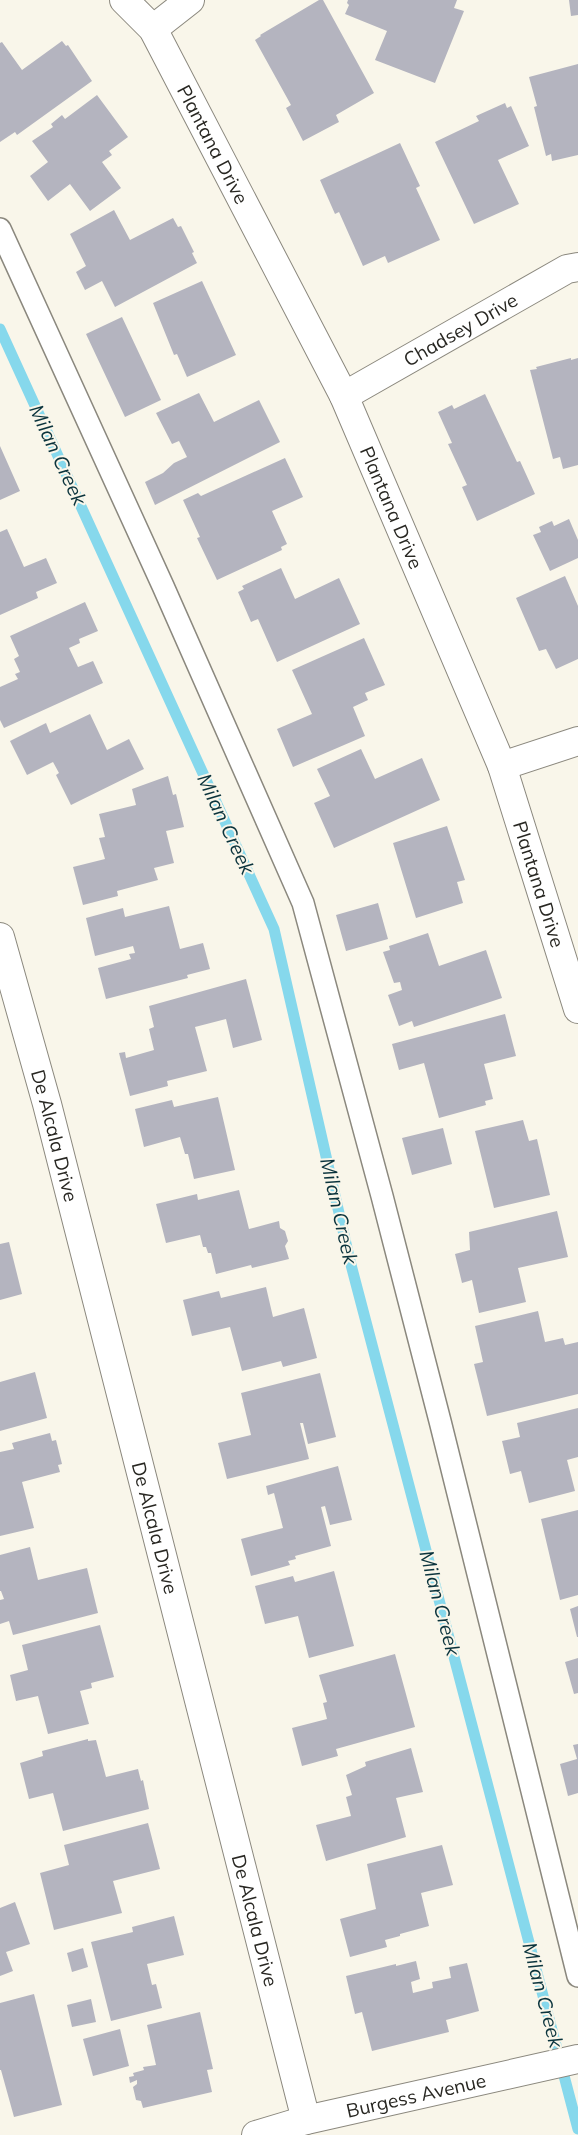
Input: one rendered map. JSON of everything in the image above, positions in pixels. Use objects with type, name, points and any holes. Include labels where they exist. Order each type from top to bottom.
[{"type":"street","name":"Plantana Drive","points":[[124,0],[153,29],[344,396],[502,766],[578,1009]]},
{"type":"street","points":[[153,29],[190,0]]},
{"type":"street","name":"Chadsey Drive","points":[[344,396],[567,269],[578,267]]},
{"type":"street","points":[[502,766],[578,741]]},
{"type":"street","name":"De Alcala Drive","points":[[0,937],[52,1123],[306,2120]]},
{"type":"street","name":"Burgess Avenue","points":[[256,2135],[306,2120],[578,2059]]},
{"type":"lane","points":[[0,229],[163,586],[303,904],[438,1412],[578,1976]]},
{"type":"building","points":[[319,0],[323,0],[374,93],[336,115],[339,122],[303,141],[286,108],[291,105],[255,40],[260,35]]},
{"type":"building","points":[[348,0],[457,0],[454,8],[464,11],[435,83],[375,60],[387,31],[345,14],[349,5],[347,3]]},
{"type":"building","points":[[569,0],[578,0],[578,15],[571,16]]},
{"type":"building","points":[[62,41],[66,46],[68,45],[92,81],[17,135],[15,132],[0,142],[0,43],[2,42],[22,70]]},
{"type":"building","points":[[578,64],[578,155],[552,161],[551,154],[546,156],[534,107],[537,106],[529,77]]},
{"type":"building","points":[[97,95],[128,137],[109,151],[112,155],[102,162],[121,188],[90,211],[70,184],[48,201],[30,176],[48,162],[32,141],[53,127],[51,124],[62,115],[65,119]]},
{"type":"building","points":[[505,103],[507,108],[511,106],[529,146],[498,160],[519,204],[474,224],[435,142],[479,121],[476,116]]},
{"type":"building","points":[[400,143],[420,186],[416,188],[440,240],[388,263],[385,256],[363,266],[339,212],[335,214],[320,180]]},
{"type":"building","points":[[114,210],[130,240],[173,218],[178,227],[181,226],[194,252],[192,253],[197,263],[115,307],[102,281],[85,290],[76,272],[86,266],[70,234]]},
{"type":"building","points":[[202,281],[236,355],[187,377],[177,354],[174,355],[153,303]]},
{"type":"building","points":[[122,317],[161,400],[125,417],[86,334]]},
{"type":"building","points":[[571,358],[571,360],[578,358],[578,465],[563,469],[560,457],[553,459],[530,370]]},
{"type":"building","points":[[199,393],[214,422],[259,400],[280,442],[155,505],[145,482],[187,457],[179,441],[172,444],[156,413]]},
{"type":"building","points":[[485,394],[517,462],[520,461],[535,494],[477,521],[462,487],[467,485],[448,444],[452,443],[438,412],[452,405],[454,409]]},
{"type":"building","points":[[0,446],[20,491],[0,500]]},
{"type":"building","points":[[285,458],[303,497],[272,511],[287,544],[281,547],[282,550],[217,580],[197,538],[200,537],[183,500],[198,493],[201,496]]},
{"type":"building","points":[[569,519],[578,540],[578,558],[550,571],[533,535],[541,532],[539,527],[552,521],[554,526]]},
{"type":"building","points":[[7,529],[24,567],[46,558],[57,583],[36,592],[38,598],[0,615],[0,532]]},
{"type":"building","points":[[281,568],[295,599],[339,578],[360,624],[277,662],[258,619],[251,622],[238,592],[244,589],[242,586]]},
{"type":"building","points":[[565,576],[578,606],[578,659],[556,669],[546,649],[539,651],[516,598]]},
{"type":"building","points":[[85,602],[98,631],[79,639],[80,643],[69,648],[78,667],[93,661],[103,683],[4,728],[0,720],[0,687],[18,679],[15,674],[20,672],[14,659],[19,656],[10,636]]},
{"type":"building","points":[[364,638],[385,685],[365,693],[368,700],[353,707],[365,736],[293,767],[277,729],[312,714],[292,670]]},
{"type":"building","points":[[90,714],[107,750],[129,739],[144,769],[71,805],[56,775],[59,773],[53,762],[27,775],[10,741],[46,723],[50,733]]},
{"type":"building","points":[[361,749],[375,779],[422,758],[440,800],[334,848],[314,803],[330,796],[317,769]]},
{"type":"building","points":[[168,776],[173,795],[176,794],[184,827],[166,831],[174,863],[154,868],[158,880],[117,891],[118,896],[83,905],[73,867],[105,859],[99,838],[105,837],[99,814],[136,805],[132,789]]},
{"type":"building","points":[[447,826],[465,880],[457,882],[463,903],[416,918],[393,843]]},
{"type":"building","points":[[378,903],[388,939],[346,951],[336,915]]},
{"type":"building","points":[[169,906],[180,949],[203,943],[210,969],[187,975],[188,978],[106,999],[98,968],[131,959],[129,954],[135,953],[133,946],[95,956],[86,918],[123,908],[125,917]]},
{"type":"building","points":[[428,933],[439,966],[486,950],[502,998],[414,1027],[412,1021],[399,1026],[388,995],[402,990],[400,982],[394,983],[383,952],[390,950],[389,946]]},
{"type":"building","points":[[246,979],[262,1040],[233,1048],[226,1019],[195,1027],[207,1071],[167,1081],[168,1086],[130,1096],[119,1053],[125,1052],[126,1058],[154,1050],[149,1029],[154,1027],[149,1006]]},
{"type":"building","points":[[505,1014],[516,1056],[484,1064],[493,1099],[485,1101],[486,1105],[439,1118],[424,1063],[399,1070],[392,1044]]},
{"type":"building","points":[[218,1097],[235,1170],[194,1179],[188,1154],[185,1154],[180,1137],[144,1147],[135,1109],[172,1100],[174,1107]]},
{"type":"building","points":[[523,1120],[529,1141],[537,1139],[550,1195],[494,1208],[475,1131]]},
{"type":"building","points":[[443,1128],[452,1164],[412,1175],[402,1138]]},
{"type":"building","points":[[239,1190],[249,1229],[279,1221],[280,1228],[285,1231],[288,1241],[285,1246],[289,1259],[252,1268],[251,1265],[216,1274],[211,1253],[208,1253],[206,1247],[203,1247],[200,1235],[166,1243],[156,1204],[197,1194],[198,1200]]},
{"type":"building","points":[[557,1211],[568,1257],[518,1268],[526,1302],[479,1313],[472,1280],[462,1283],[455,1254],[470,1250],[469,1232]]},
{"type":"building","points":[[9,1242],[22,1294],[0,1300],[0,1244]]},
{"type":"building","points":[[266,1287],[273,1317],[304,1308],[317,1358],[283,1367],[281,1361],[242,1371],[230,1327],[192,1336],[183,1300],[219,1291],[221,1298]]},
{"type":"building","points":[[538,1311],[545,1342],[563,1338],[565,1345],[578,1342],[578,1394],[487,1416],[474,1364],[483,1362],[475,1326]]},
{"type":"building","points":[[35,1372],[47,1418],[0,1431],[0,1382]]},
{"type":"building","points":[[320,1373],[336,1437],[308,1444],[303,1423],[300,1423],[309,1459],[227,1479],[218,1443],[251,1435],[241,1393]]},
{"type":"building","points":[[578,1408],[578,1457],[567,1460],[575,1491],[529,1503],[521,1471],[510,1474],[502,1441],[520,1437],[517,1423]]},
{"type":"building","points":[[50,1433],[52,1441],[56,1440],[62,1464],[58,1465],[60,1472],[22,1482],[34,1528],[0,1536],[0,1452],[14,1449],[12,1443]]},
{"type":"building","points":[[338,1466],[352,1520],[330,1525],[325,1506],[321,1507],[331,1546],[295,1556],[296,1559],[288,1561],[290,1565],[251,1576],[241,1539],[283,1528],[274,1493],[268,1495],[266,1486]]},
{"type":"building","points":[[578,1510],[578,1595],[560,1600],[541,1519]]},
{"type":"building","points":[[30,1547],[38,1580],[87,1568],[98,1613],[13,1635],[9,1621],[0,1624],[0,1600],[4,1599],[0,1591],[0,1555]]},
{"type":"building","points":[[334,1571],[354,1646],[309,1658],[298,1616],[265,1624],[255,1586],[293,1576],[295,1582]]},
{"type":"building","points":[[578,1606],[578,1637],[577,1637],[570,1609]]},
{"type":"building","points":[[100,1625],[114,1677],[91,1683],[92,1688],[80,1691],[89,1724],[48,1734],[38,1696],[16,1701],[10,1675],[28,1670],[22,1645]]},
{"type":"building","points":[[395,1654],[415,1727],[336,1749],[338,1756],[302,1766],[292,1728],[327,1719],[323,1703],[327,1702],[319,1675]]},
{"type":"building","points":[[578,1658],[578,1693],[574,1694],[565,1662]]},
{"type":"building","points":[[88,1739],[88,1741],[96,1740],[106,1777],[138,1769],[141,1781],[143,1780],[149,1809],[63,1831],[53,1793],[29,1799],[20,1763],[43,1756],[42,1751]]},
{"type":"building","points":[[578,1744],[578,1793],[568,1796],[560,1764],[577,1759],[573,1745]]},
{"type":"building","points":[[411,1748],[423,1792],[396,1798],[406,1837],[326,1861],[316,1825],[351,1816],[346,1797],[352,1795],[346,1775],[366,1766],[365,1762]]},
{"type":"building","points":[[148,1823],[160,1869],[113,1881],[122,1913],[54,1930],[40,1873],[69,1865],[64,1845]]},
{"type":"building","points":[[442,1845],[453,1885],[421,1893],[429,1926],[385,1940],[387,1947],[350,1957],[340,1919],[376,1909],[367,1864]]},
{"type":"building","points":[[15,1902],[30,1944],[6,1952],[13,1971],[0,1976],[0,1908]]},
{"type":"building","points":[[174,1916],[184,1955],[147,1964],[152,1985],[156,1984],[162,2008],[111,2021],[91,1942],[133,1932],[132,1927]]},
{"type":"building","points":[[83,1948],[88,1967],[72,1972],[67,1953]]},
{"type":"building","points":[[416,1961],[420,1979],[411,1982],[413,1993],[433,1988],[432,1982],[451,1978],[449,1967],[467,1963],[479,2011],[446,2020],[449,2032],[372,2051],[362,2012],[355,2014],[346,1976]]},
{"type":"building","points":[[34,1994],[62,2105],[14,2117],[0,2070],[0,2003]]},
{"type":"building","points":[[91,1999],[96,2022],[72,2027],[67,2005]]},
{"type":"building","points":[[200,2012],[213,2069],[207,2070],[212,2092],[143,2108],[141,2101],[136,2100],[133,2087],[137,2084],[137,2080],[130,2083],[129,2077],[134,2076],[133,2073],[144,2070],[143,2067],[156,2065],[147,2025]]},
{"type":"building","points":[[120,2029],[129,2066],[93,2076],[83,2039]]},
{"type":"waterway","name":"Milan Creek","points":[[0,329],[274,929],[350,1261],[578,2129]]}]
